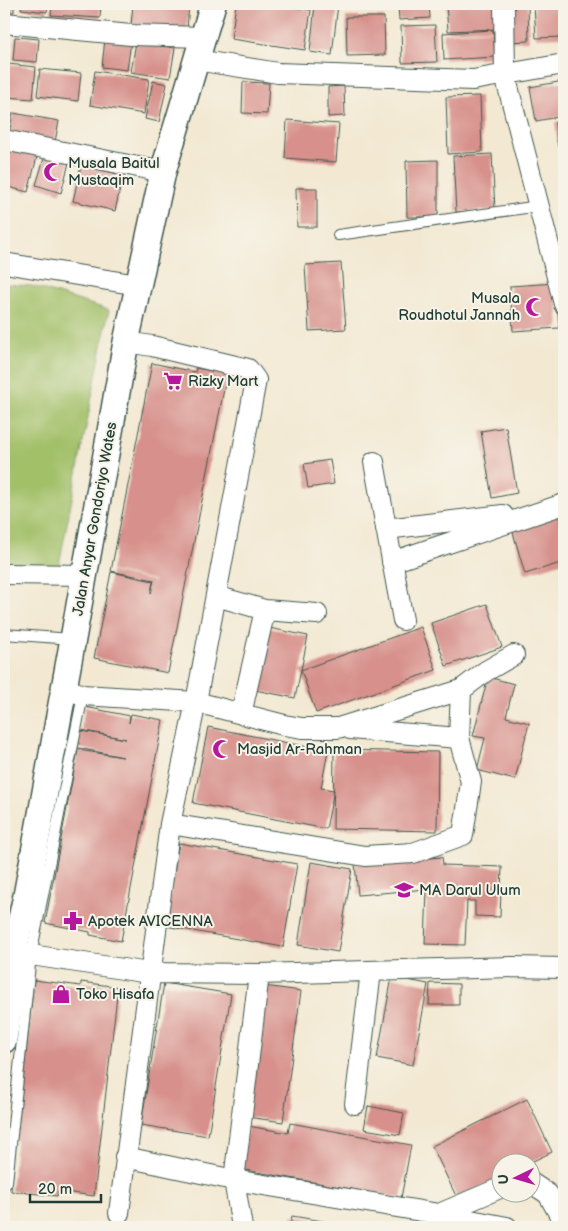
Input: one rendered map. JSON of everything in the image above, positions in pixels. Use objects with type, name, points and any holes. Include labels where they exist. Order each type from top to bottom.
[{"type":"street","name":"Jalan Anyar Gondoriyo Wates","points":[[4,1040],[26,896],[74,691],[74,639],[126,342],[163,172],[213,4]]},
{"type":"street","points":[[504,4],[505,75],[564,304]]},
{"type":"street","points":[[4,23],[131,35],[203,37]]},
{"type":"street","points":[[196,60],[278,73],[473,80],[564,64]]},
{"type":"street","points":[[4,140],[163,172]]},
{"type":"street","points":[[4,263],[138,285]]},
{"type":"street","points":[[118,1213],[170,824],[196,702],[256,380],[248,369],[152,346],[126,342]]},
{"type":"street","points":[[374,462],[402,620]]},
{"type":"street","points":[[392,562],[564,504]]},
{"type":"street","points":[[386,529],[545,511]]},
{"type":"street","points":[[4,574],[85,575]]},
{"type":"street","points":[[216,596],[265,610],[318,614]]},
{"type":"street","points":[[241,714],[265,610]]},
{"type":"street","points":[[338,728],[461,690],[486,671],[514,655]]},
{"type":"street","points":[[170,824],[365,856],[413,853],[463,835],[471,782],[459,738],[461,690]]},
{"type":"street","points":[[74,691],[196,702],[302,728],[338,728],[459,738]]},
{"type":"street","points":[[15,965],[149,973],[259,974],[512,967],[564,968]]},
{"type":"street","points":[[354,1104],[371,971]]},
{"type":"street","points":[[242,1227],[234,1180],[259,974]]},
{"type":"street","points":[[125,1157],[234,1180],[507,1227]]},
{"type":"street","points":[[540,1189],[548,1194],[564,1223]]},
{"type":"street","points":[[439,1214],[490,1192]]},
{"type":"lane","points":[[338,235],[539,206]]},
{"type":"lane","points":[[4,634],[74,639]]},
{"type":"lane","points":[[4,1186],[7,1182],[15,965]]},
{"type":"green space","points":[[4,284],[32,286],[109,310],[58,570],[4,566]]},
{"type":"building","points":[[4,4],[14,4],[14,12],[4,11]]},
{"type":"building","points":[[22,4],[48,4],[47,12],[21,9]]},
{"type":"building","points":[[52,4],[101,4],[100,18],[51,15]]},
{"type":"building","points":[[133,4],[189,4],[187,30],[131,25]]},
{"type":"building","points":[[236,4],[270,4],[311,10],[305,50],[231,39]]},
{"type":"building","points":[[315,4],[338,4],[332,55],[310,52]]},
{"type":"building","points":[[398,4],[429,4],[430,18],[399,20]]},
{"type":"building","points":[[446,4],[496,4],[496,29],[448,31]]},
{"type":"building","points":[[505,4],[528,4],[529,41],[507,42]]},
{"type":"building","points":[[534,4],[564,4],[564,37],[536,38]]},
{"type":"building","points":[[346,17],[384,17],[385,55],[347,56]]},
{"type":"building","points":[[435,25],[437,62],[402,63],[401,26]]},
{"type":"building","points":[[493,30],[495,57],[444,60],[443,33]]},
{"type":"building","points":[[15,37],[39,39],[37,62],[13,60]]},
{"type":"building","points":[[105,39],[131,42],[127,70],[102,67]]},
{"type":"building","points":[[136,42],[175,48],[170,78],[131,72]]},
{"type":"building","points":[[8,64],[36,67],[33,99],[5,97]]},
{"type":"building","points":[[40,69],[81,73],[78,101],[37,96]]},
{"type":"building","points":[[95,71],[149,79],[144,114],[90,105]]},
{"type":"building","points":[[153,81],[167,84],[159,122],[145,119]]},
{"type":"building","points":[[564,81],[564,116],[536,121],[530,87]]},
{"type":"building","points":[[243,82],[269,83],[267,114],[242,113]]},
{"type":"building","points":[[344,86],[345,116],[328,117],[328,87]]},
{"type":"building","points":[[480,96],[482,152],[448,154],[446,97]]},
{"type":"building","points":[[13,113],[59,121],[54,147],[8,138]]},
{"type":"building","points":[[287,120],[339,124],[336,162],[285,158]]},
{"type":"building","points":[[564,121],[564,147],[558,147],[555,122]]},
{"type":"building","points":[[4,145],[38,153],[28,192],[4,186]]},
{"type":"building","name":"Musala Baitul Mustaqim","points":[[46,152],[70,159],[61,193],[36,185]]},
{"type":"building","points":[[492,154],[495,210],[456,212],[453,156]]},
{"type":"building","points":[[438,160],[438,217],[407,217],[406,161]]},
{"type":"building","points":[[81,166],[123,175],[115,211],[73,201]]},
{"type":"building","points":[[296,188],[317,188],[317,227],[297,227]]},
{"type":"building","points":[[341,263],[346,329],[309,331],[305,265]]},
{"type":"building","name":"Musala Roudhotul Jannah","points":[[556,283],[559,328],[513,331],[510,286]]},
{"type":"building","points":[[152,363],[195,372],[196,368],[227,374],[168,673],[94,658],[111,572],[153,581],[151,593],[154,580],[111,571]]},
{"type":"building","points":[[506,427],[517,493],[492,498],[481,431]]},
{"type":"building","points":[[330,460],[334,484],[308,488],[304,464]]},
{"type":"building","points":[[558,515],[564,535],[564,562],[525,574],[512,529]]},
{"type":"building","points":[[487,604],[502,647],[446,666],[431,623]]},
{"type":"building","points":[[421,627],[436,670],[316,713],[301,670]]},
{"type":"building","points":[[269,628],[308,636],[295,698],[255,690]]},
{"type":"building","points":[[488,677],[514,684],[506,717],[529,723],[515,780],[477,770],[485,738],[473,736]]},
{"type":"building","points":[[85,707],[130,716],[129,723],[131,714],[163,720],[121,941],[90,935],[90,932],[45,923],[78,750],[123,757],[78,748],[81,731],[126,739],[81,730]]},
{"type":"building","points":[[208,727],[328,751],[321,788],[334,790],[326,829],[193,803]]},
{"type":"building","points":[[334,750],[438,752],[437,831],[333,829]]},
{"type":"building","points":[[179,843],[297,864],[283,947],[165,926]]},
{"type":"building","points":[[442,857],[443,865],[502,867],[500,917],[475,916],[475,901],[467,901],[465,945],[425,944],[427,889],[358,895],[355,864]]},
{"type":"building","points":[[311,862],[352,869],[338,952],[298,945]]},
{"type":"building","points":[[392,977],[428,984],[413,1065],[377,1058]]},
{"type":"building","points":[[34,980],[81,986],[81,982],[118,987],[94,1196],[58,1191],[57,1196],[11,1191]]},
{"type":"building","points":[[164,983],[231,994],[208,1136],[141,1125]]},
{"type":"building","points":[[430,983],[459,984],[459,1005],[429,1005]]},
{"type":"building","points":[[264,986],[301,991],[283,1122],[247,1117]]},
{"type":"building","points":[[527,1099],[552,1152],[540,1158],[540,1154],[490,1154],[490,1182],[457,1198],[432,1146]]},
{"type":"building","points":[[368,1106],[404,1113],[400,1135],[364,1129]]},
{"type":"building","points":[[290,1123],[411,1145],[401,1198],[240,1169],[248,1126],[288,1133]]},
{"type":"building","points":[[292,1216],[347,1225],[352,1227],[290,1227]]},
{"type":"place","name":"Musala Baitul Mustaqim","points":[[53,172]]},
{"type":"place","name":"Musala Roudhotul Jannah","points":[[535,307]]},
{"type":"place","name":"Rizky Mart","points":[[173,381]]},
{"type":"place","name":"Masjid Ar-Rahman","points":[[222,749]]},
{"type":"place","name":"MA Darul Ulum","points":[[404,890]]},
{"type":"place","name":"Apotek AVICENNA","points":[[73,921]]},
{"type":"place","name":"Toko Hisafa","points":[[61,994]]}]
